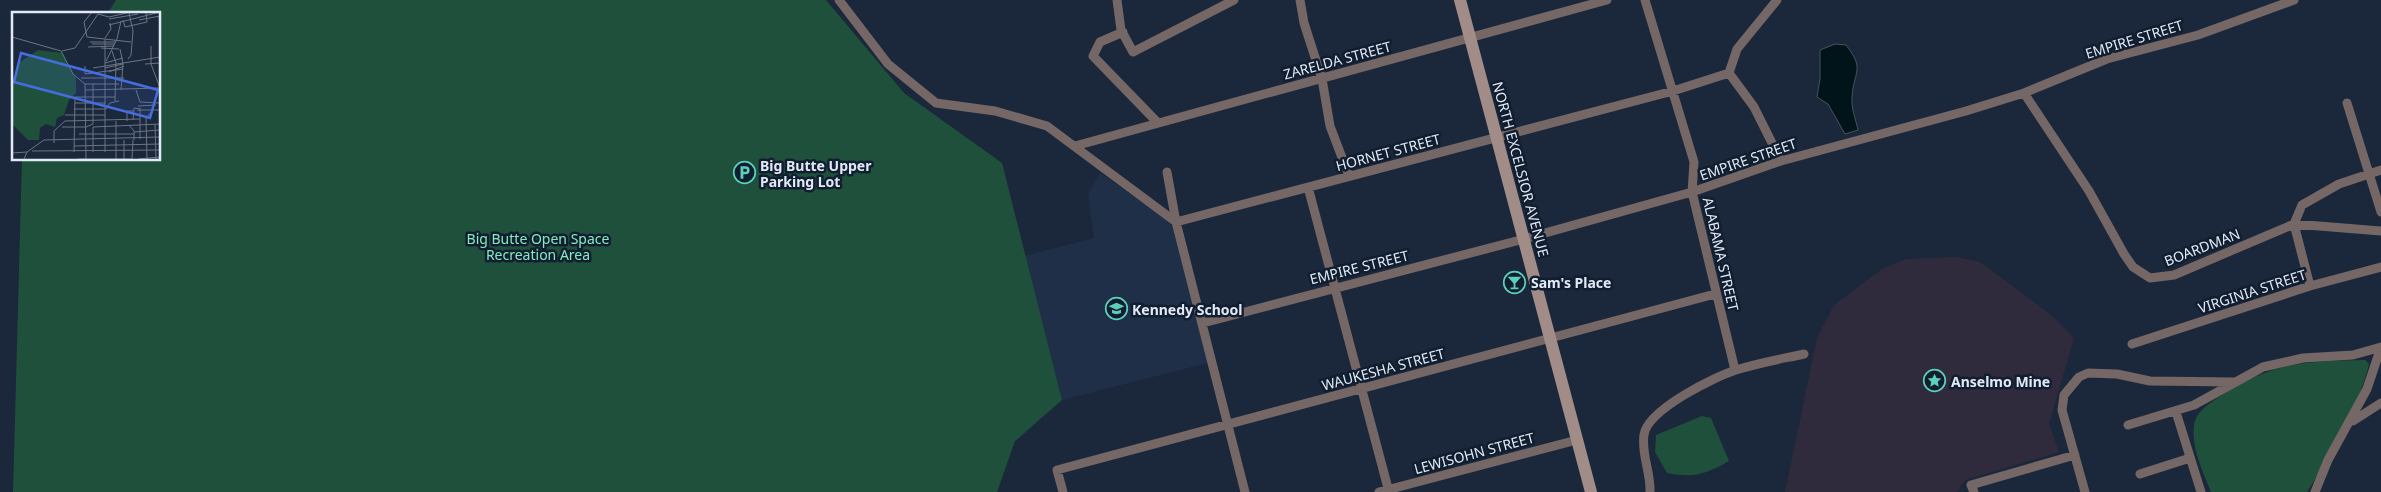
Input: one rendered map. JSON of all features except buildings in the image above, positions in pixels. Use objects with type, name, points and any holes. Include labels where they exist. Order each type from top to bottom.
[{"type":"street","points":[[840,0],[888,64],[936,103],[994,112],[1047,126],[1176,222]]},
{"type":"street","points":[[1117,0],[1122,32],[1133,52],[1234,0]]},
{"type":"street","points":[[1300,0],[1304,23],[1322,79],[1330,126],[1349,176]]},
{"type":"street","name":"NORTH EXCELSIOR AVENUE","points":[[1460,0],[1552,339],[1591,492]]},
{"type":"street","name":"ZARELDA STREET","points":[[1075,146],[1606,0]]},
{"type":"street","name":"ALABAMA STREET","points":[[1645,0],[1694,162],[1692,192],[1715,294],[1735,370]]},
{"type":"street","points":[[1777,0],[1737,49],[1729,73],[1754,107],[1781,161]]},
{"type":"street","name":"EMPIRE STREET","points":[[1203,322],[1524,239],[1692,192],[1781,161],[1966,111],[2024,93],[2106,59],[2198,35],[2294,0]]},
{"type":"street","points":[[1122,32],[1100,42],[1093,56],[1157,122]]},
{"type":"street","name":"HORNET STREET","points":[[1176,222],[1673,90],[1729,73]]},
{"type":"street","name":"BOARDMAN","points":[[2024,93],[2089,191],[2124,254],[2133,267],[2150,278],[2174,275],[2294,224],[2381,231]]},
{"type":"street","points":[[2347,103],[2381,212]]},
{"type":"street","points":[[2310,286],[2294,224],[2302,205],[2339,184],[2381,170]]},
{"type":"street","points":[[1167,172],[1176,222],[1203,322],[1226,424],[1245,492]]},
{"type":"street","points":[[1308,187],[1361,389],[1385,491]]},
{"type":"street","name":"VIRGINIA STREET","points":[[2132,344],[2310,286],[2381,267]]},
{"type":"street","name":"WAUKESHA STREET","points":[[1063,492],[1057,470],[1715,294]]},
{"type":"street","points":[[2128,425],[2194,405],[2234,382],[2275,364],[2303,358],[2353,355],[2381,348]]},
{"type":"street","points":[[2318,489],[2328,460],[2368,389],[2381,348]]},
{"type":"street","points":[[1650,492],[1644,444],[1645,429],[1654,416],[1677,400],[1735,370],[1804,354]]},
{"type":"street","points":[[2085,492],[2062,410],[2064,396],[2079,377],[2088,373],[2117,374],[2150,381],[2234,382]]},
{"type":"street","points":[[2349,425],[2381,403]]},
{"type":"street","points":[[2176,412],[2201,492]]},
{"type":"street","name":"LEWISOHN STREET","points":[[1385,491],[1577,440]]},
{"type":"street","points":[[1973,488],[2075,455]]},
{"type":"street","points":[[2140,474],[2190,458]]},
{"type":"shaded area","points":[[1835,44],[1846,45],[1856,60],[1857,66],[1852,102],[1858,130],[1845,134],[1828,104],[1817,97],[1820,79],[1820,50]]},
{"type":"shaded area","name":"Kennedy School","points":[[1100,173],[1161,215],[1173,227],[1208,363],[1062,400],[1024,256],[1094,238],[1088,194]]},
{"type":"shaded area","name":"Anselmo Mine","points":[[1957,257],[1980,262],[2050,314],[2074,338],[2049,424],[2059,452],[1965,480],[1957,492],[1785,492],[1817,338],[1834,305],[1882,269],[1906,259]]},
{"type":"green space","name":"Big Butte Open Space Recreation Area","points":[[116,0],[826,0],[904,93],[1002,163],[1062,400],[1015,441],[997,492],[13,492],[22,160],[160,160],[160,12],[108,12]]},
{"type":"green space","points":[[2365,360],[2369,364],[2352,413],[2326,463],[2307,492],[2211,492],[2198,460],[2194,442],[2194,425],[2198,415],[2205,407],[2241,384],[2275,370],[2325,361]]},
{"type":"green space","points":[[1702,416],[1711,418],[1729,461],[1699,474],[1667,473],[1655,452],[1656,435]]},
{"type":"place","name":"Big Butte Upper Parking Lot","points":[[744,173]]},
{"type":"place","name":"Sam's Place","points":[[1515,282]]},
{"type":"place","name":"Kennedy School","points":[[1116,309]]},
{"type":"place","name":"Anselmo Mine","points":[[1935,381]]}]
